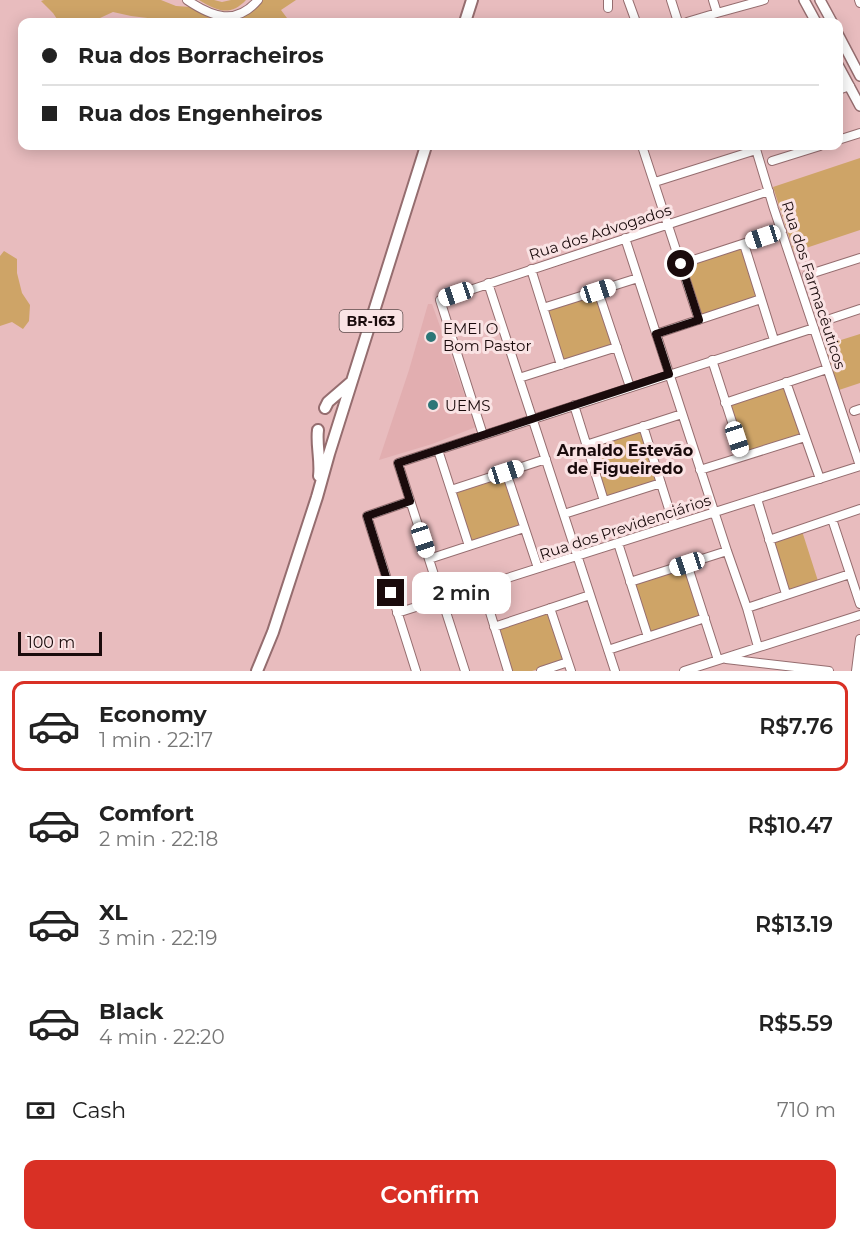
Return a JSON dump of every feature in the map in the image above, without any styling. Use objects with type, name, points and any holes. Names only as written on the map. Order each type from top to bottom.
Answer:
[{"type":"highway","points":[[466,18],[472,0]]},
{"type":"highway","name":"BR-163","points":[[257,671],[273,632],[317,497],[351,381],[425,150]]},
{"type":"highway","points":[[325,408],[328,402],[351,381]]},
{"type":"highway","points":[[317,497],[320,469],[318,430]]},
{"type":"main road","points":[[820,0],[830,18]]},
{"type":"main road","points":[[808,1],[814,18]]},
{"type":"main road","points":[[843,45],[860,76]]},
{"type":"main road","points":[[843,74],[860,106]]},
{"type":"street","points":[[187,0],[210,13],[236,16],[248,10],[258,0]]},
{"type":"street","points":[[628,0],[635,18]]},
{"type":"street","points":[[671,0],[677,18]]},
{"type":"street","points":[[713,0],[717,12]]},
{"type":"street","points":[[699,18],[764,0]]},
{"type":"street","points":[[843,89],[850,87]]},
{"type":"street","points":[[843,138],[860,132]]},
{"type":"street","points":[[643,150],[699,320]]},
{"type":"street","points":[[655,182],[750,150]]},
{"type":"street","name":"Rua dos Farmacêuticos","points":[[757,150],[860,466]]},
{"type":"street","points":[[772,161],[807,150]]},
{"type":"street","name":"Rua dos Advogados","points":[[483,435],[440,300],[769,191]]},
{"type":"street","points":[[681,264],[782,231]]},
{"type":"street","points":[[625,238],[758,647]]},
{"type":"street","points":[[744,244],[774,340]]},
{"type":"street","points":[[807,275],[860,258]]},
{"type":"street","points":[[531,269],[561,364]]},
{"type":"street","points":[[543,308],[638,278]]},
{"type":"street","points":[[488,283],[615,671]]},
{"type":"street","points":[[598,291],[630,387]]},
{"type":"street","points":[[656,334],[762,299]]},
{"type":"street","points":[[824,321],[860,309]]},
{"type":"street","points":[[465,671],[398,463],[814,327]]},
{"type":"street","points":[[519,378],[617,347]]},
{"type":"street","points":[[712,360],[743,456]]},
{"type":"street","points":[[725,403],[828,369]]},
{"type":"street","points":[[786,382],[820,479]]},
{"type":"street","points":[[574,405],[604,501]]},
{"type":"street","points":[[586,444],[682,414]]},
{"type":"street","points":[[643,426],[674,525]]},
{"type":"street","points":[[700,470],[805,437]]},
{"type":"street","points":[[438,450],[469,546]]},
{"type":"street","points":[[451,490],[546,459]]},
{"type":"street","name":"Rua dos Previdenciários","points":[[397,613],[860,466]]},
{"type":"street","points":[[506,472],[538,568]]},
{"type":"street","points":[[564,514],[661,483]]},
{"type":"street","points":[[757,499],[786,594]]},
{"type":"street","points":[[410,501],[367,516],[416,671]]},
{"type":"street","points":[[770,540],[860,509]]},
{"type":"street","points":[[832,519],[860,604]]},
{"type":"street","points":[[429,559],[524,528]]},
{"type":"street","points":[[618,543],[648,637]]},
{"type":"street","points":[[630,582],[727,551]]},
{"type":"street","points":[[687,564],[721,659]]},
{"type":"street","points":[[747,608],[850,574]]},
{"type":"street","points":[[482,586],[508,671]]},
{"type":"street","points":[[494,627],[590,595]]},
{"type":"street","points":[[541,671],[569,667],[550,608]]},
{"type":"street","points":[[689,670],[860,615]]},
{"type":"street","points":[[608,650],[705,618]]},
{"type":"street","points":[[856,671],[860,639]]},
{"type":"street","points":[[721,659],[829,671]]},
{"type":"shaded area","points":[[161,0],[176,6],[191,7],[221,18],[148,18],[113,12],[100,18],[56,18],[41,1]]},
{"type":"shaded area","points":[[199,0],[222,2],[246,0],[234,9],[223,10]]},
{"type":"shaded area","points":[[261,0],[296,0],[281,10],[287,18],[226,18]]},
{"type":"shaded area","points":[[860,158],[860,230],[794,252],[773,187]]},
{"type":"shaded area","points":[[742,247],[757,298],[701,316],[685,266]]},
{"type":"shaded area","points":[[4,251],[17,259],[17,273],[22,293],[30,305],[29,321],[23,329],[12,322],[0,326],[0,256]]},
{"type":"shaded area","points":[[596,294],[613,345],[563,361],[547,310]]},
{"type":"shaded area","name":"UEMS","points":[[428,304],[432,304],[476,427],[432,444],[379,460],[409,370]]},
{"type":"shaded area","points":[[860,334],[860,383],[839,390],[825,345]]},
{"type":"shaded area","points":[[785,386],[801,434],[745,452],[729,404]]},
{"type":"shaded area","points":[[641,429],[657,481],[606,498],[589,446]]},
{"type":"shaded area","points":[[503,478],[519,525],[471,541],[456,493]]},
{"type":"shaded area","points":[[802,531],[818,581],[789,590],[774,541]]},
{"type":"shaded area","points":[[685,568],[700,616],[650,632],[635,584]]},
{"type":"shaded area","points":[[548,612],[564,661],[532,671],[512,671],[498,629]]},
{"type":"place","name":"EMEI O Bom Pastor","points":[[431,337]]},
{"type":"place","name":"UEMS","points":[[433,405]]},
{"type":"district","name":"Arnaldo Estevão de Figueiredo","points":[[625,459]]},
{"type":"route","points":[[391,593],[367,516],[410,501],[398,463],[669,374],[656,334],[699,320],[681,264]]}]
